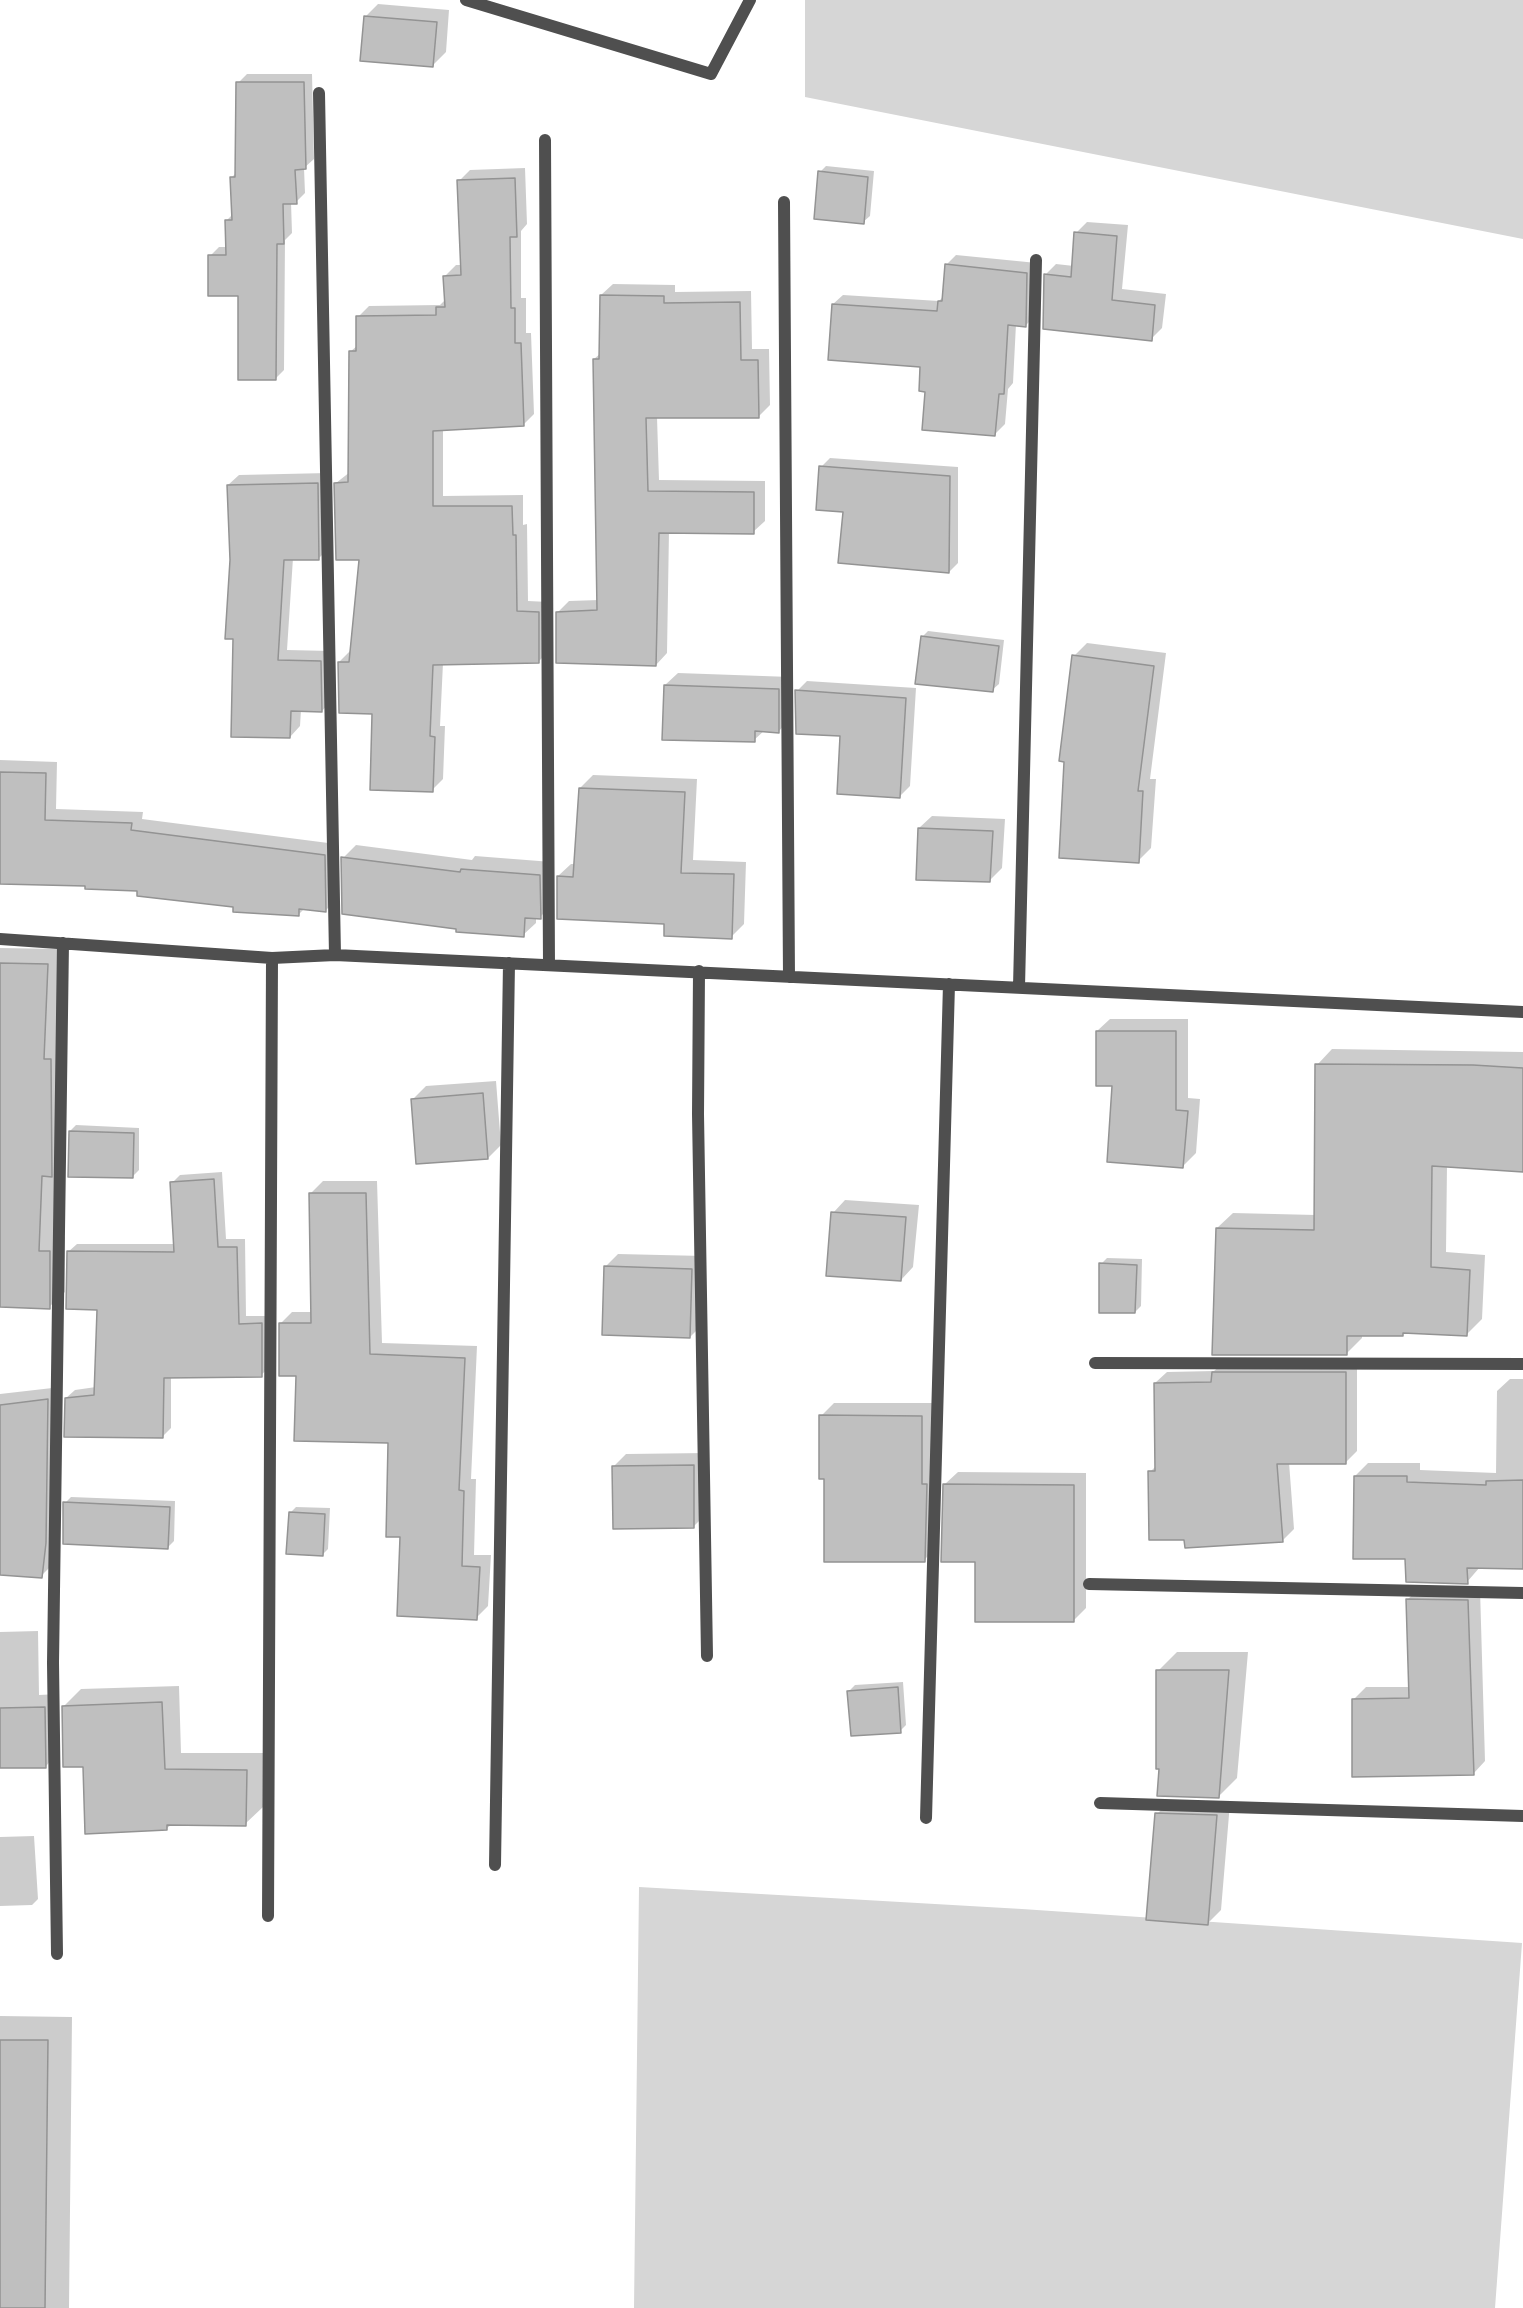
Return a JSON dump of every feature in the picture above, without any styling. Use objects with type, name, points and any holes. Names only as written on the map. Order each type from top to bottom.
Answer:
[{"type":"street","points":[[466,0],[711,74],[750,0]]},
{"type":"street","points":[[319,93],[335,955]]},
{"type":"street","points":[[545,140],[549,965]]},
{"type":"street","points":[[784,202],[789,977]]},
{"type":"street","points":[[1019,987],[1036,260]]},
{"type":"street","points":[[0,939],[272,958],[335,955],[1523,1012]]},
{"type":"street","points":[[57,1954],[53,1663],[63,943]]},
{"type":"street","points":[[268,1916],[272,958]]},
{"type":"street","points":[[495,1864],[509,963]]},
{"type":"street","points":[[699,971],[698,1114],[707,1656]]},
{"type":"street","points":[[926,1818],[949,984]]},
{"type":"street","points":[[1095,1363],[1523,1365]]},
{"type":"street","points":[[1089,1584],[1523,1593]]},
{"type":"street","points":[[1100,1803],[1523,1816]]},
{"type":"shaded area","points":[[805,0],[1523,0],[1523,239],[805,97]]},
{"type":"shaded area","points":[[639,1887],[1022,1909],[1522,1943],[1495,2308],[634,2308]]},
{"type":"building","points":[[364,16],[437,22],[433,67],[360,61]]},
{"type":"building","points":[[236,82],[304,82],[306,169],[295,170],[297,204],[283,204],[284,244],[277,244],[276,380],[238,380],[238,296],[208,296],[208,255],[226,255],[225,220],[232,220],[230,177],[235,177]]},
{"type":"building","points":[[818,171],[868,177],[864,224],[814,219]]},
{"type":"building","points":[[515,178],[517,237],[510,237],[511,308],[515,308],[515,343],[521,343],[524,426],[433,431],[433,506],[512,506],[513,535],[516,535],[517,611],[539,612],[539,663],[433,665],[430,736],[435,737],[433,792],[370,790],[372,714],[339,713],[338,662],[349,662],[359,560],[336,560],[334,483],[348,482],[349,351],[356,351],[356,316],[436,315],[436,307],[445,307],[443,276],[461,275],[457,180]]},
{"type":"building","points":[[1074,232],[1117,236],[1112,300],[1155,305],[1152,341],[1043,329],[1044,274],[1071,277]]},
{"type":"building","points":[[945,264],[1027,273],[1026,327],[1008,325],[1004,394],[999,394],[995,436],[922,430],[925,392],[919,391],[920,367],[828,360],[832,304],[937,311],[938,301],[942,301]]},
{"type":"building","points":[[600,295],[664,296],[664,303],[740,302],[741,360],[758,360],[759,418],[646,418],[648,491],[754,492],[754,534],[659,533],[656,666],[556,663],[556,612],[597,610],[593,359],[599,359]]},
{"type":"building","points":[[819,466],[950,476],[949,573],[838,563],[843,512],[816,510]]},
{"type":"building","points":[[318,483],[319,560],[284,560],[278,660],[321,661],[322,712],[291,711],[290,738],[231,737],[233,639],[225,639],[230,560],[227,485]]},
{"type":"building","points":[[921,636],[999,646],[993,692],[915,684]]},
{"type":"building","points":[[1072,655],[1154,666],[1138,791],[1143,791],[1139,863],[1059,858],[1064,762],[1059,761]]},
{"type":"building","points":[[664,685],[779,689],[779,733],[755,731],[755,742],[662,740]]},
{"type":"building","points":[[795,690],[906,698],[900,798],[837,794],[840,736],[796,734]]},
{"type":"building","points":[[0,772],[46,773],[45,820],[132,823],[131,830],[325,855],[326,912],[299,909],[299,916],[233,912],[233,907],[137,896],[137,891],[85,889],[85,886],[0,884]]},
{"type":"building","points":[[579,788],[685,792],[681,873],[734,874],[732,939],[664,936],[664,924],[557,919],[557,876],[573,877]]},
{"type":"building","points":[[918,828],[993,831],[990,882],[916,880]]},
{"type":"building","points":[[341,857],[460,872],[461,869],[540,875],[541,919],[525,918],[524,937],[456,932],[456,929],[342,914]]},
{"type":"building","points":[[0,963],[48,964],[44,1059],[51,1059],[52,1177],[42,1176],[39,1251],[50,1251],[50,1309],[0,1307]]},
{"type":"building","points":[[1096,1031],[1176,1031],[1176,1110],[1188,1111],[1183,1168],[1107,1162],[1112,1086],[1096,1086]]},
{"type":"building","points":[[1315,1064],[1473,1065],[1523,1068],[1523,1172],[1432,1166],[1431,1267],[1470,1270],[1467,1336],[1403,1333],[1403,1336],[1347,1336],[1347,1355],[1212,1355],[1216,1228],[1314,1230]]},
{"type":"building","points":[[483,1093],[488,1159],[416,1164],[411,1099]]},
{"type":"building","points":[[69,1131],[134,1133],[133,1178],[68,1177]]},
{"type":"building","points":[[214,1179],[218,1247],[237,1247],[239,1324],[262,1323],[262,1377],[164,1378],[163,1438],[64,1437],[65,1398],[94,1395],[97,1310],[66,1309],[67,1251],[174,1252],[170,1182]]},
{"type":"building","points":[[309,1193],[366,1193],[370,1354],[465,1358],[459,1490],[464,1491],[462,1566],[480,1567],[477,1620],[397,1616],[400,1537],[386,1537],[388,1443],[294,1441],[296,1376],[279,1376],[279,1323],[311,1323]]},
{"type":"building","points":[[831,1212],[906,1217],[901,1281],[826,1276]]},
{"type":"building","points":[[1099,1263],[1137,1265],[1135,1313],[1099,1313]]},
{"type":"building","points":[[604,1266],[692,1269],[690,1338],[602,1335]]},
{"type":"building","points":[[1212,1372],[1346,1372],[1346,1464],[1277,1464],[1283,1542],[1185,1548],[1184,1540],[1149,1540],[1148,1471],[1155,1471],[1154,1383],[1211,1382]]},
{"type":"building","points":[[48,1399],[46,1543],[42,1578],[0,1575],[0,1405]]},
{"type":"building","points":[[819,1415],[922,1416],[922,1484],[927,1484],[925,1562],[824,1562],[824,1479],[819,1479]]},
{"type":"building","points":[[694,1465],[694,1528],[613,1529],[612,1466]]},
{"type":"building","points":[[1354,1476],[1407,1476],[1407,1482],[1486,1485],[1486,1481],[1523,1480],[1523,1569],[1467,1568],[1468,1584],[1406,1582],[1405,1559],[1353,1559]]},
{"type":"building","points":[[943,1484],[1074,1485],[1074,1622],[975,1622],[975,1562],[941,1562]]},
{"type":"building","points":[[63,1502],[170,1507],[168,1549],[63,1544]]},
{"type":"building","points":[[289,1512],[325,1514],[323,1556],[286,1554]]},
{"type":"building","points":[[1406,1599],[1468,1600],[1474,1775],[1352,1777],[1352,1699],[1409,1698]]},
{"type":"building","points":[[1156,1670],[1229,1670],[1219,1798],[1157,1796],[1159,1769],[1156,1769]]},
{"type":"building","points":[[898,1687],[901,1733],[851,1736],[847,1691]]},
{"type":"building","points":[[162,1702],[165,1769],[247,1770],[246,1826],[167,1825],[167,1830],[85,1834],[83,1767],[63,1767],[62,1706]]},
{"type":"building","points":[[45,1707],[46,1768],[0,1768],[0,1708]]},
{"type":"building","points":[[1155,1813],[1217,1815],[1208,1925],[1146,1920]]},
{"type":"building","points":[[0,2040],[48,2040],[45,2308],[0,2308]]}]
